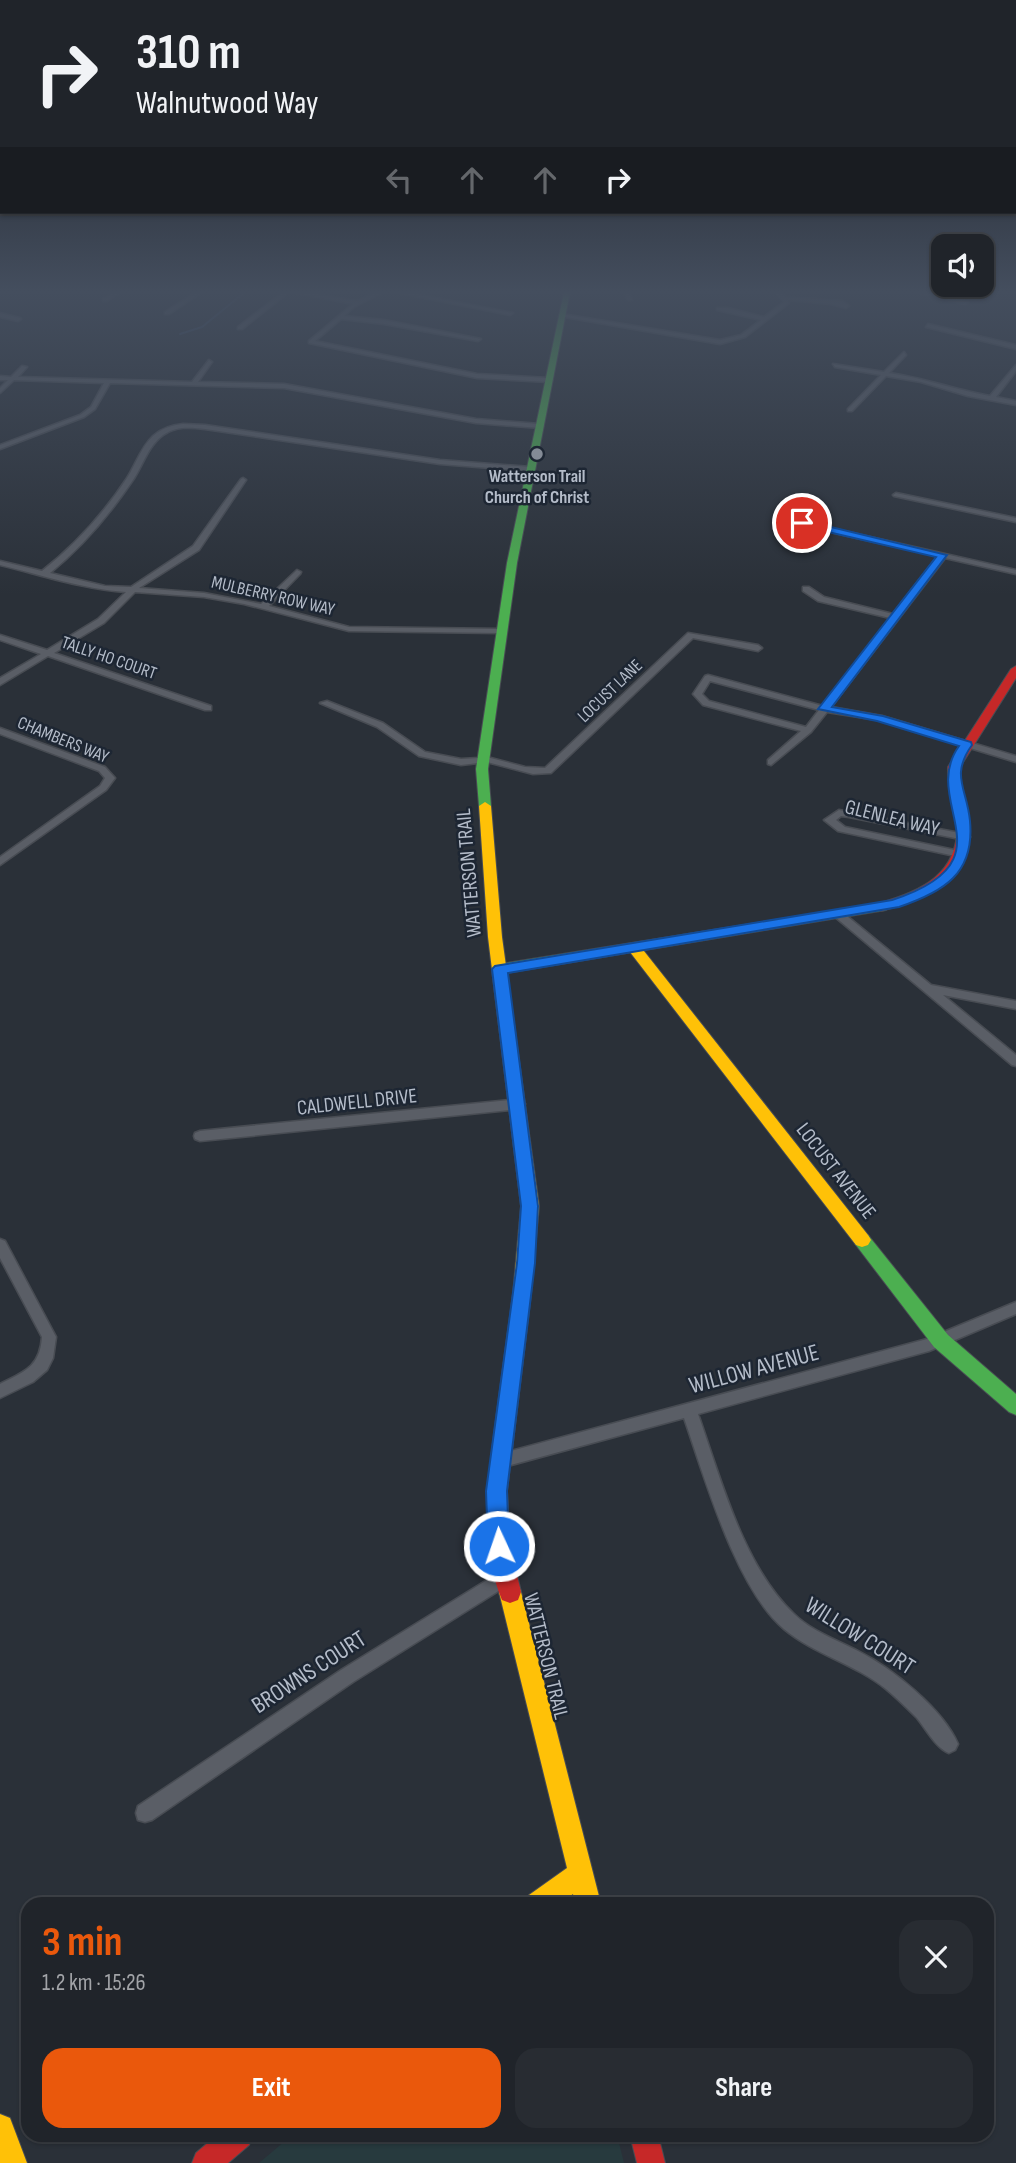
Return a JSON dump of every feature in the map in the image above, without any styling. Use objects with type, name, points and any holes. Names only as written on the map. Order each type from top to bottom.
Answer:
[{"type":"main road","name":"WATTERSON TRAIL","points":[[546,393],[500,631],[483,760],[485,829],[528,1181],[529,1230],[500,1461],[496,1522],[505,1577],[586,1897]]},
{"type":"main road","points":[[500,969],[838,914],[894,904],[926,893],[945,881],[960,854],[965,837],[953,775],[958,756],[1016,669]]},
{"type":"main road","name":"LOCUST AVENUE","points":[[635,948],[941,1341],[1016,1406]]},
{"type":"main road","points":[[548,1897],[580,1874]]},
{"type":"main road","points":[[0,2128],[13,2163]]},
{"type":"main road","points":[[206,2163],[231,2142]]},
{"type":"main road","points":[[647,2142],[652,2163]]},
{"type":"street","points":[[0,447],[82,416],[93,408],[101,393]]},
{"type":"street","points":[[330,393],[476,421],[540,426]]},
{"type":"street","points":[[850,410],[866,393]]},
{"type":"street","points":[[970,393],[1016,402]]},
{"type":"street","points":[[992,398],[996,393]]},
{"type":"street","points":[[43,574],[75,547],[132,476],[140,455],[152,439],[174,428],[205,427],[440,462],[531,469]]},
{"type":"street","points":[[0,682],[101,621],[130,592],[196,548],[243,480]]},
{"type":"street","points":[[896,495],[1016,520]]},
{"type":"street","points":[[802,523],[1016,572]]},
{"type":"street","points":[[771,762],[808,730],[943,555]]},
{"type":"street","name":"MULBERRY ROW WAY","points":[[0,563],[130,592],[204,595],[264,606],[359,631],[500,631]]},
{"type":"street","points":[[264,606],[297,572]]},
{"type":"street","points":[[806,589],[821,599],[894,617]]},
{"type":"street","name":"LOCUST LANE","points":[[483,760],[539,772],[548,771],[691,635],[758,648]]},
{"type":"street","name":"TALLY HO COURT","points":[[0,637],[208,708]]},
{"type":"street","points":[[808,730],[706,702],[698,694],[708,678],[824,709],[879,718],[1016,759]]},
{"type":"street","points":[[324,703],[380,725],[422,754],[461,762],[483,760]]},
{"type":"street","name":"CHAMBERS WAY","points":[[0,731],[103,769],[109,774],[109,780],[0,862]]},
{"type":"street","points":[[0,743],[12,736]]},
{"type":"street","name":"GLENLEA WAY","points":[[960,854],[842,829],[830,820],[839,813],[849,814],[965,837]]},
{"type":"street","points":[[838,914],[1016,1062]]},
{"type":"street","points":[[929,989],[1016,1005]]},
{"type":"street","name":"CALDWELL DRIVE","points":[[200,1136],[519,1104]]},
{"type":"street","points":[[0,1245],[49,1337],[50,1352],[43,1367],[0,1391]]},
{"type":"street","name":"WILLOW AVENUE","points":[[500,1461],[941,1341],[1016,1308]]},
{"type":"street","name":"WILLOW COURT","points":[[689,1410],[747,1561],[771,1604],[790,1623],[873,1669],[908,1696],[949,1744]]},
{"type":"street","name":"BROWNS COURT","points":[[145,1813],[347,1676],[505,1577]]},
{"type":"green space","points":[[284,2142],[619,2142],[624,2163],[259,2163]]},
{"type":"traffic: fast","points":[[485,806],[482,769],[512,563],[547,393]]},
{"type":"traffic: fast","points":[[500,969],[881,907]]},
{"type":"traffic: fast","points":[[862,1240],[941,1341],[1016,1406]]},
{"type":"traffic: slow","points":[[485,806],[495,937],[530,1206],[522,1294]]},
{"type":"traffic: slow","points":[[635,949],[862,1240]]},
{"type":"traffic: slow","points":[[510,1592],[586,1897]]},
{"type":"traffic: slow","points":[[548,1897],[580,1874]]},
{"type":"traffic: slow","points":[[0,2128],[13,2163]]},
{"type":"traffic: jam","points":[[881,907],[929,889],[952,869],[963,839],[963,821],[954,781],[954,767],[1016,669]]},
{"type":"traffic: jam","points":[[510,1592],[499,1546],[497,1491],[522,1294]]},
{"type":"traffic: jam","points":[[206,2163],[231,2142]]},
{"type":"traffic: jam","points":[[646,2142],[651,2163]]},
{"type":"place","name":"Watterson Trail Church of Christ","points":[[537,454]]},
{"type":"route","points":[[499,1546],[496,1522],[497,1491],[526,1263],[530,1206],[500,969],[521,968],[894,904],[926,893],[945,881],[956,866],[963,847],[964,820],[955,793],[953,775],[958,756],[966,745],[879,718],[824,709],[943,555],[802,523]]}]
